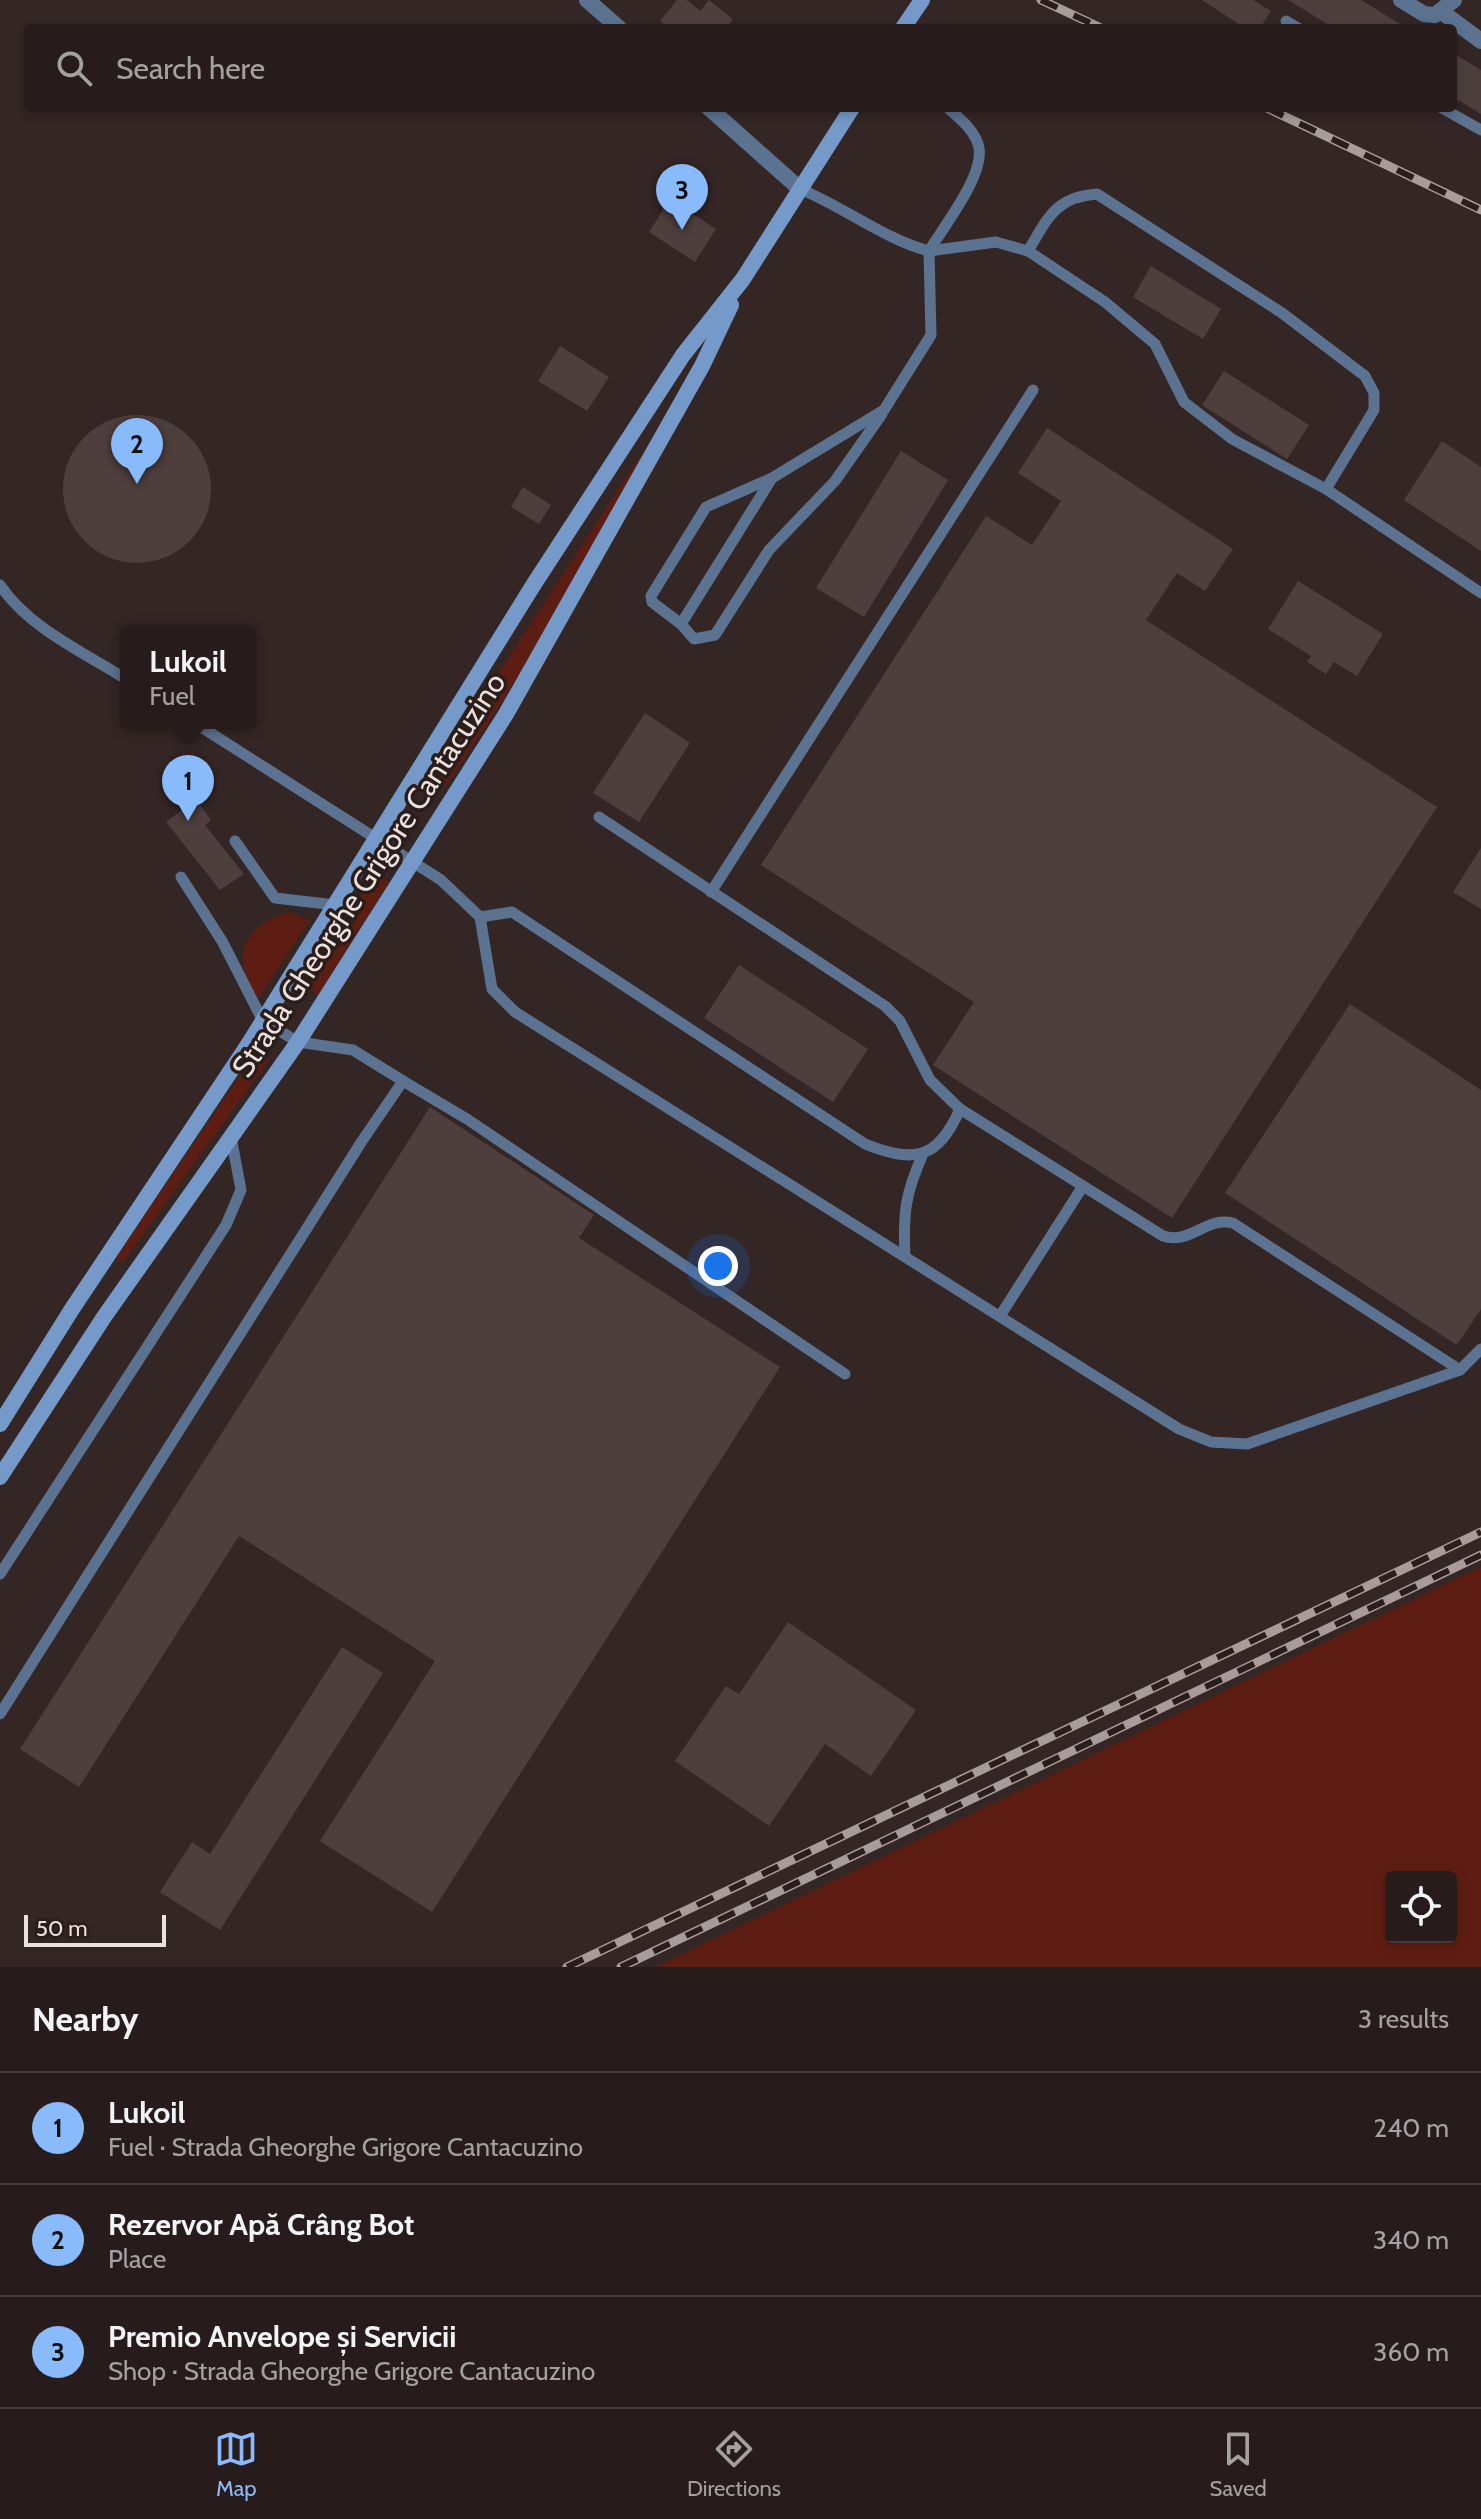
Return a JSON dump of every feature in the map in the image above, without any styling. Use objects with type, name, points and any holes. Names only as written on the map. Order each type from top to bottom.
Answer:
[{"type":"main road","points":[[906,24],[922,0]]},
{"type":"main road","name":"Strada Gheorghe Grigore Cantacuzino","points":[[0,1424],[72,1309],[263,1021],[534,584],[683,355],[743,279],[849,112]]},
{"type":"main road","name":"Strada Gheorghe Grigore Cantacuzino","points":[[0,1477],[104,1317],[298,1042],[537,664],[702,366],[743,279]]},
{"type":"street","points":[[587,0],[614,24]]},
{"type":"street","points":[[1401,0],[1424,14],[1448,6],[1481,41]]},
{"type":"street","points":[[713,112],[800,189]]},
{"type":"lane","points":[[1286,21],[1291,24]]},
{"type":"lane","points":[[884,410],[772,478],[706,507],[668,565],[651,599],[694,639],[715,635],[769,550],[835,481],[884,410],[931,335],[929,251],[978,167],[979,150],[975,138],[952,112]]},
{"type":"lane","points":[[1449,112],[1481,130]]},
{"type":"lane","points":[[800,189],[835,204],[906,244],[929,251],[996,242],[1028,251],[1105,302],[1155,344],[1184,402],[1232,439],[1326,489],[1481,593]]},
{"type":"lane","points":[[1028,251],[1054,209],[1074,196],[1097,194],[1282,313],[1365,376],[1374,393],[1374,410],[1326,489]]},
{"type":"lane","points":[[711,892],[1033,390]]},
{"type":"lane","points":[[681,624],[772,478]]},
{"type":"lane","points":[[0,585],[20,610],[40,626],[120,675]]},
{"type":"lane","points":[[204,729],[441,880],[480,917],[492,989],[515,1012],[595,1066],[1179,1429],[1211,1442],[1247,1444],[1460,1370],[1481,1349]]},
{"type":"lane","points":[[599,817],[885,1006],[900,1021],[930,1080],[960,1109],[1172,1238],[1186,1238],[1211,1223],[1233,1223],[1460,1370]]},
{"type":"lane","points":[[235,841],[275,898],[335,905]]},
{"type":"lane","points":[[181,877],[222,941],[263,1021],[298,1042],[353,1050],[467,1119],[845,1374]]},
{"type":"lane","points":[[480,917],[512,912],[865,1144],[897,1157],[923,1154],[938,1146],[960,1109]]},
{"type":"lane","points":[[0,1714],[403,1081]]},
{"type":"lane","points":[[0,1574],[226,1225],[241,1190],[231,1137]]},
{"type":"lane","points":[[905,1257],[903,1216],[906,1193],[923,1154]]},
{"type":"lane","points":[[1000,1316],[1083,1186]]},
{"type":"shaded area","points":[[653,444],[514,684],[446,786],[438,778],[500,671],[638,459]]},
{"type":"shaded area","points":[[375,873],[389,882],[318,995],[304,986]]},
{"type":"shaded area","points":[[290,912],[310,920],[259,998],[244,970],[246,945],[261,925]]},
{"type":"shaded area","points":[[259,1048],[269,1060],[123,1262],[117,1262],[119,1254]]},
{"type":"shaded area","points":[[1481,1567],[1481,1967],[656,1967]]},
{"type":"building","points":[[677,0],[687,0],[700,11],[709,0],[733,19],[729,24],[664,24],[660,21]]},
{"type":"building","points":[[1202,0],[1253,0],[1271,11],[1263,24],[1239,24]]},
{"type":"building","points":[[1288,0],[1361,0],[1400,24],[1327,24]]},
{"type":"building","points":[[1457,55],[1481,70],[1481,114],[1457,99]]},
{"type":"building","points":[[670,199],[716,229],[695,262],[649,232]]},
{"type":"building","points":[[1151,266],[1221,309],[1203,339],[1133,297]]},
{"type":"building","points":[[560,346],[609,377],[587,411],[538,381]]},
{"type":"building","points":[[1224,371],[1309,425],[1287,459],[1202,405]]},
{"type":"building","points":[[137,415],[165,420],[190,436],[206,461],[211,489],[206,517],[190,542],[165,558],[137,563],[109,558],[84,542],[68,517],[63,489],[68,461],[84,436],[109,420]]},
{"type":"building","points":[[1047,428],[1233,549],[1205,591],[1177,573],[1146,620],[1437,807],[1172,1218],[933,1065],[974,1002],[761,865],[986,516],[1032,545],[1061,501],[1018,473]]},
{"type":"building","points":[[1442,441],[1481,467],[1481,551],[1404,500]]},
{"type":"building","points":[[901,451],[948,480],[864,617],[816,588]]},
{"type":"building","points":[[523,487],[551,505],[539,524],[511,507]]},
{"type":"building","points":[[1298,581],[1383,634],[1357,676],[1334,662],[1326,674],[1307,662],[1311,656],[1268,629]]},
{"type":"building","points":[[645,713],[690,743],[639,822],[593,793]]},
{"type":"building","points":[[196,799],[211,820],[205,825],[244,874],[220,890],[166,822]]},
{"type":"building","points":[[1481,848],[1481,909],[1453,892]]},
{"type":"building","points":[[739,965],[868,1049],[833,1102],[704,1018]]},
{"type":"building","points":[[1350,1004],[1481,1090],[1481,1309],[1457,1345],[1225,1193]]},
{"type":"building","points":[[430,1107],[594,1215],[579,1238],[780,1367],[432,1912],[320,1841],[435,1661],[239,1536],[79,1787],[20,1749]]},
{"type":"building","points":[[788,1622],[916,1710],[871,1776],[825,1744],[769,1826],[675,1761],[726,1686],[739,1694]]},
{"type":"building","points":[[342,1647],[383,1673],[220,1930],[160,1892],[192,1842],[210,1854]]},
{"type":"railway","points":[[1041,0],[1092,24]]},
{"type":"railway","points":[[1275,112],[1481,210]]},
{"type":"railway","points":[[567,1967],[1481,1532]]},
{"type":"railway","points":[[621,1967],[1481,1555]]},
{"type":"place","name":"Premio Anvelope și Servicii","points":[[682,230]]},
{"type":"place","name":"Rezervor Apă Crâng Bot","points":[[137,484]]},
{"type":"place","name":"Lukoil","points":[[188,821]]}]
